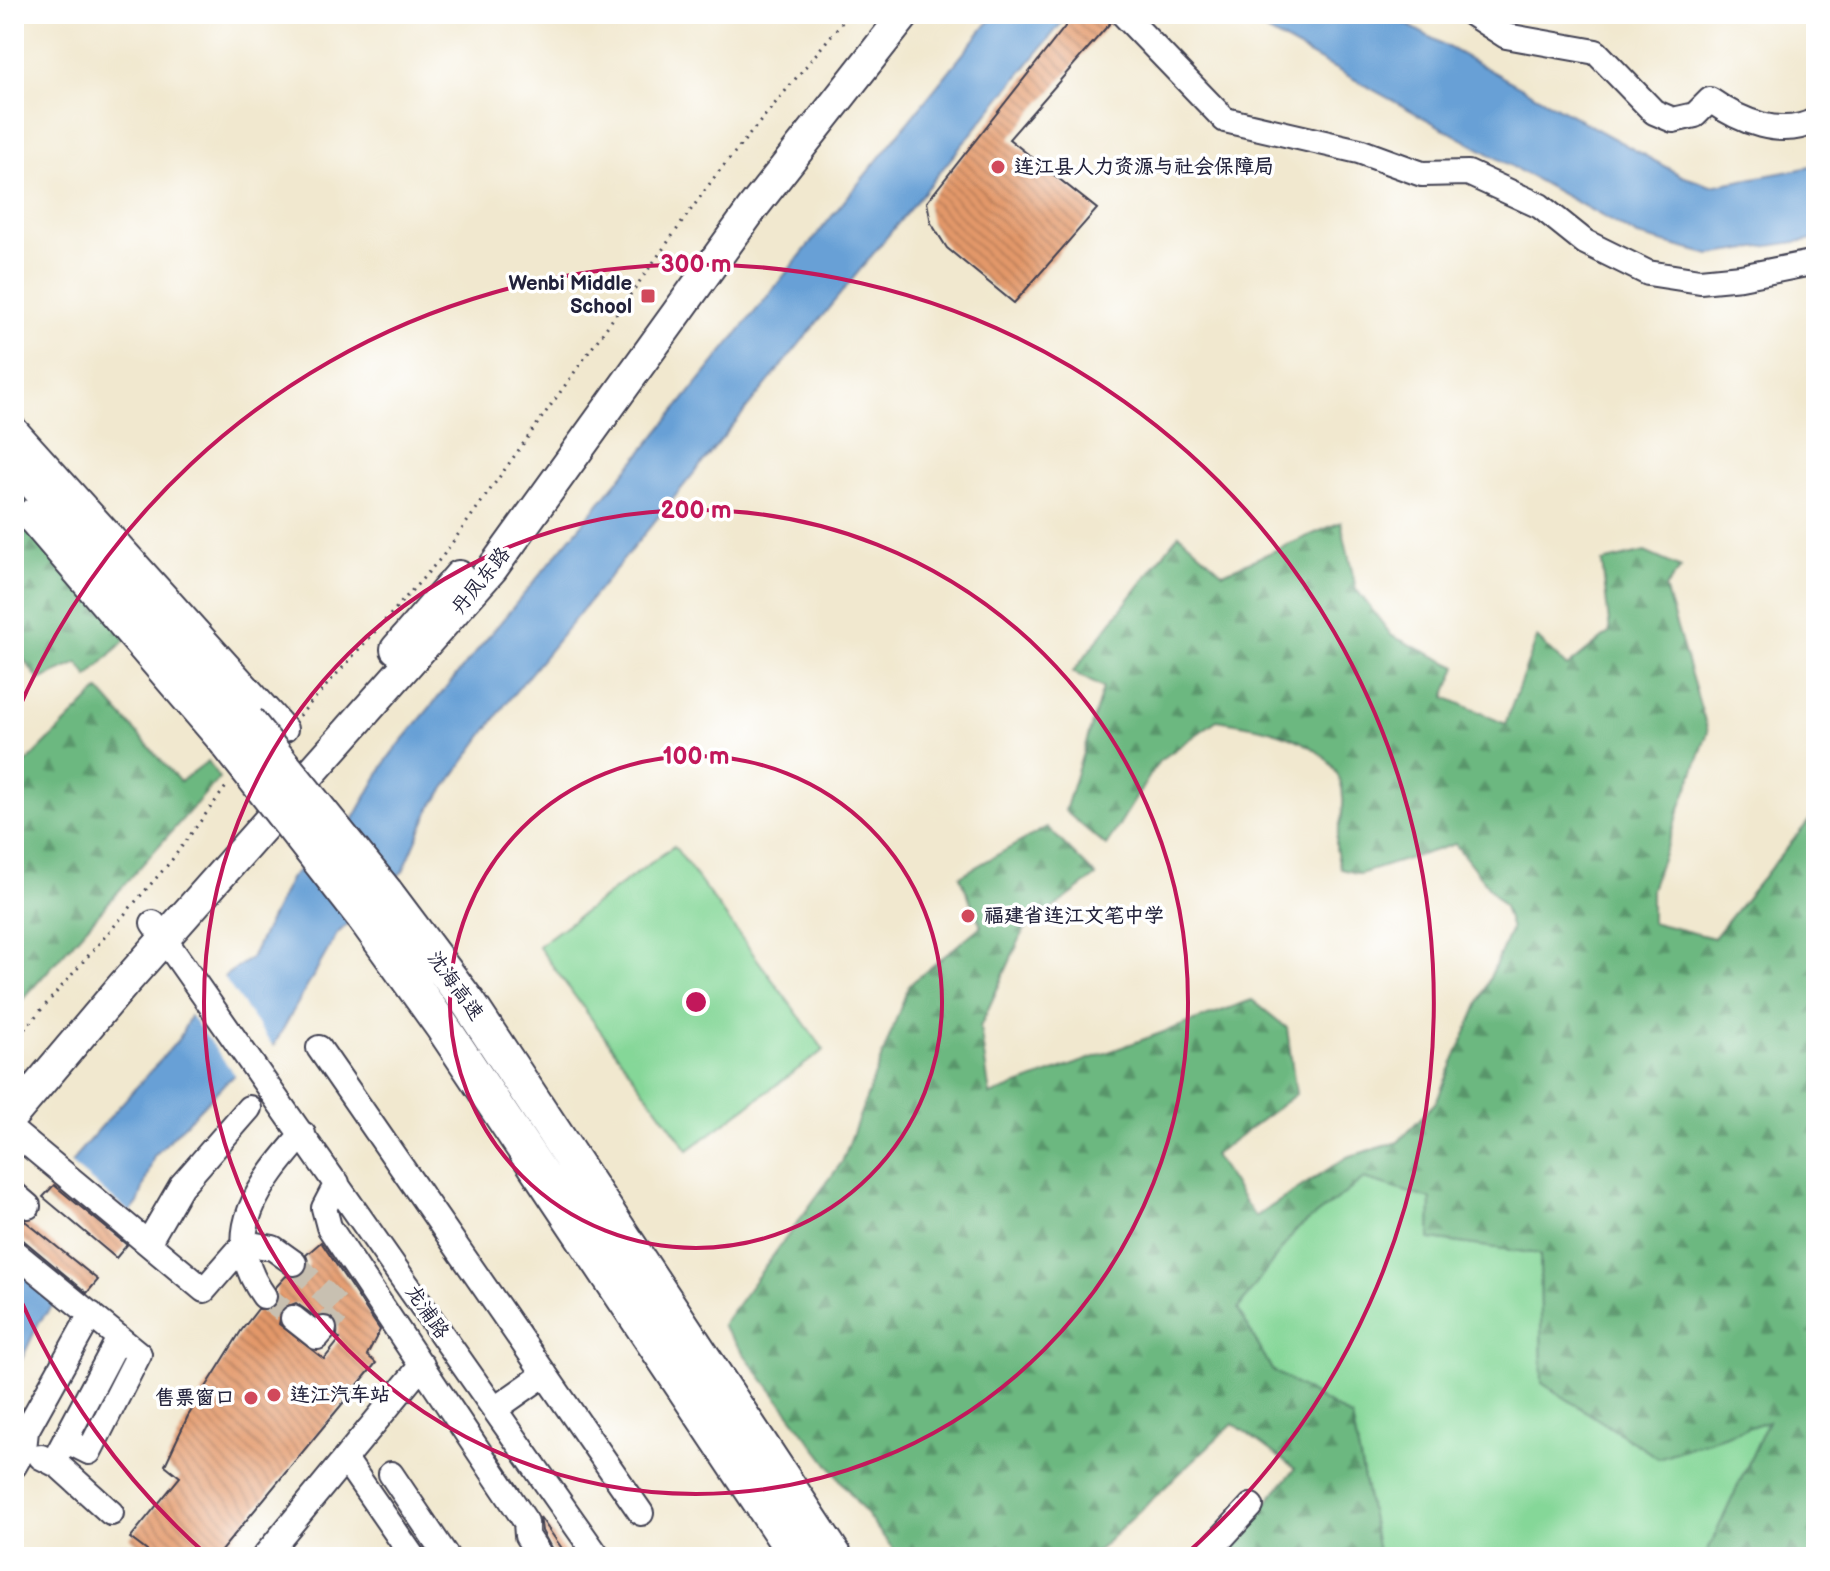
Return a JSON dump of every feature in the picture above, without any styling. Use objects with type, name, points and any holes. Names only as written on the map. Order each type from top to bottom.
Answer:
[{"type":"highway","name":"沈海高速","points":[[14,460],[247,721],[375,904],[442,1026],[797,1557]]},
{"type":"highway","name":"沈海高速","points":[[14,494],[225,740],[470,1005],[835,1557]]},
{"type":"main road","name":"丹凤东路","points":[[14,1114],[158,931],[478,554],[756,175],[879,14]]},
{"type":"main road","name":"丹凤东路","points":[[14,1083],[492,569],[752,209],[905,14]]},
{"type":"street","points":[[1123,14],[1225,120],[1359,151],[1422,174],[1468,173],[1540,206],[1585,242],[1648,273],[1700,281],[1741,277],[1816,262]]},
{"type":"street","points":[[1472,14],[1506,36],[1596,52],[1654,112],[1673,120],[1695,115],[1710,100],[1732,115],[1768,127],[1801,128],[1816,120]]},
{"type":"street","points":[[14,428],[285,729]]},
{"type":"street","name":"龙浦路","points":[[158,931],[598,1557]]},
{"type":"street","points":[[319,1048],[641,1513]]},
{"type":"street","points":[[141,1237],[249,1108]]},
{"type":"street","points":[[14,1132],[204,1290],[245,1243]]},
{"type":"street","points":[[264,1296],[248,1273],[246,1220],[255,1195],[303,1134]]},
{"type":"street","points":[[337,1183],[324,1208],[329,1227],[526,1522],[527,1536],[541,1557]]},
{"type":"street","points":[[245,1243],[273,1248],[294,1263]]},
{"type":"street","points":[[14,1252],[139,1354],[89,1452],[65,1440],[53,1463]]},
{"type":"street","points":[[83,1308],[26,1431],[19,1458],[53,1463],[111,1513]]},
{"type":"street","points":[[293,1318],[317,1337],[324,1329]]},
{"type":"street","points":[[264,1557],[422,1365]]},
{"type":"street","points":[[495,1409],[545,1374]]},
{"type":"street","points":[[345,1459],[413,1557]]},
{"type":"street","points":[[391,1474],[447,1557]]},
{"type":"street","points":[[1204,1557],[1251,1506]]},
{"type":"path","points":[[285,729],[319,698],[442,557],[716,175],[849,14]]},
{"type":"path","points":[[14,1041],[171,861],[234,775]]},
{"type":"green space","points":[[14,441],[161,604],[88,677],[78,663],[39,680],[14,646]]},
{"type":"green space","points":[[1341,522],[1356,589],[1392,636],[1457,667],[1445,697],[1505,724],[1537,638],[1567,667],[1610,632],[1602,562],[1645,552],[1681,568],[1665,588],[1708,732],[1651,889],[1651,922],[1714,938],[1816,812],[1816,1557],[1705,1557],[1768,1421],[1658,1458],[1542,1383],[1540,1254],[1430,1239],[1431,1199],[1364,1179],[1295,1231],[1238,1309],[1272,1370],[1352,1418],[1379,1557],[1220,1557],[1295,1469],[1233,1423],[1091,1557],[899,1557],[722,1325],[842,1162],[909,985],[981,926],[960,876],[1047,827],[1096,876],[1024,930],[980,1027],[990,1095],[1252,1000],[1287,1028],[1296,1094],[1214,1155],[1255,1217],[1347,1157],[1398,1142],[1436,1102],[1511,929],[1504,907],[1455,844],[1360,874],[1341,869],[1336,840],[1343,804],[1341,782],[1331,765],[1317,751],[1299,741],[1257,727],[1217,720],[1159,761],[1106,846],[1065,811],[1103,688],[1073,672],[1179,534],[1223,573]]},
{"type":"green space","points":[[99,690],[180,782],[208,761],[219,778],[14,1009],[14,775]]},
{"type":"green space","points":[[674,846],[824,1050],[688,1150],[538,946]]},
{"type":"green space","points":[[1364,1179],[1431,1199],[1430,1239],[1540,1254],[1542,1383],[1658,1458],[1769,1420],[1705,1557],[1379,1557],[1352,1418],[1272,1370],[1238,1309],[1295,1230]]},
{"type":"water","points":[[995,14],[1069,14],[507,702],[430,809],[403,871],[337,934],[275,1043],[225,1083],[154,1156],[138,1203],[39,1322],[14,1376],[14,1250],[78,1153],[179,1039],[191,1014],[226,975],[251,958],[291,877],[352,822],[388,758],[650,442]]},
{"type":"water","points":[[1236,14],[1388,14],[1682,176],[1711,186],[1816,166],[1816,239],[1710,255],[1638,236]]},
{"type":"pier","points":[[221,974],[275,1049],[237,1078],[188,1012]]},
{"type":"pier","points":[[67,1161],[133,1215],[61,1302],[14,1243]]},
{"type":"building","name":"连江县人力资源与社会保障局","points":[[1075,14],[1103,14],[1111,22],[1009,139],[1097,209],[1014,303],[947,248],[931,223],[927,202]]},
{"type":"building","points":[[54,1185],[127,1245],[116,1258],[43,1197]]},
{"type":"building","points":[[25,1221],[98,1280],[87,1293],[23,1240],[14,1237]]},
{"type":"building","name":"连江汽车站","points":[[321,1242],[380,1330],[367,1355],[376,1363],[216,1557],[155,1557],[130,1538],[180,1477],[165,1465],[188,1416],[258,1309],[271,1309],[276,1304],[276,1287],[286,1276],[299,1277],[306,1272],[309,1264],[306,1255]],"holes":[[[296,1303],[316,1317],[328,1315],[338,1323],[337,1336],[340,1339],[324,1359],[279,1324],[282,1308]]]},
{"type":"building","points":[[540,1517],[568,1557],[556,1557],[542,1531]]},
{"type":"tunnel","points":[[294,1263],[341,1309],[324,1329]]},
{"type":"tunnel","points":[[264,1296],[293,1318]]},
{"type":"place","name":"连江县人力资源与社会保障局","points":[[998,167]]},
{"type":"place","name":"Wenbi Middle School","points":[[648,296]]},
{"type":"place","name":"福建省连江文笔中学","points":[[968,916]]},
{"type":"place","name":"连江汽车站","points":[[274,1395]]},
{"type":"place","name":"售票窗口","points":[[251,1398]]}]
